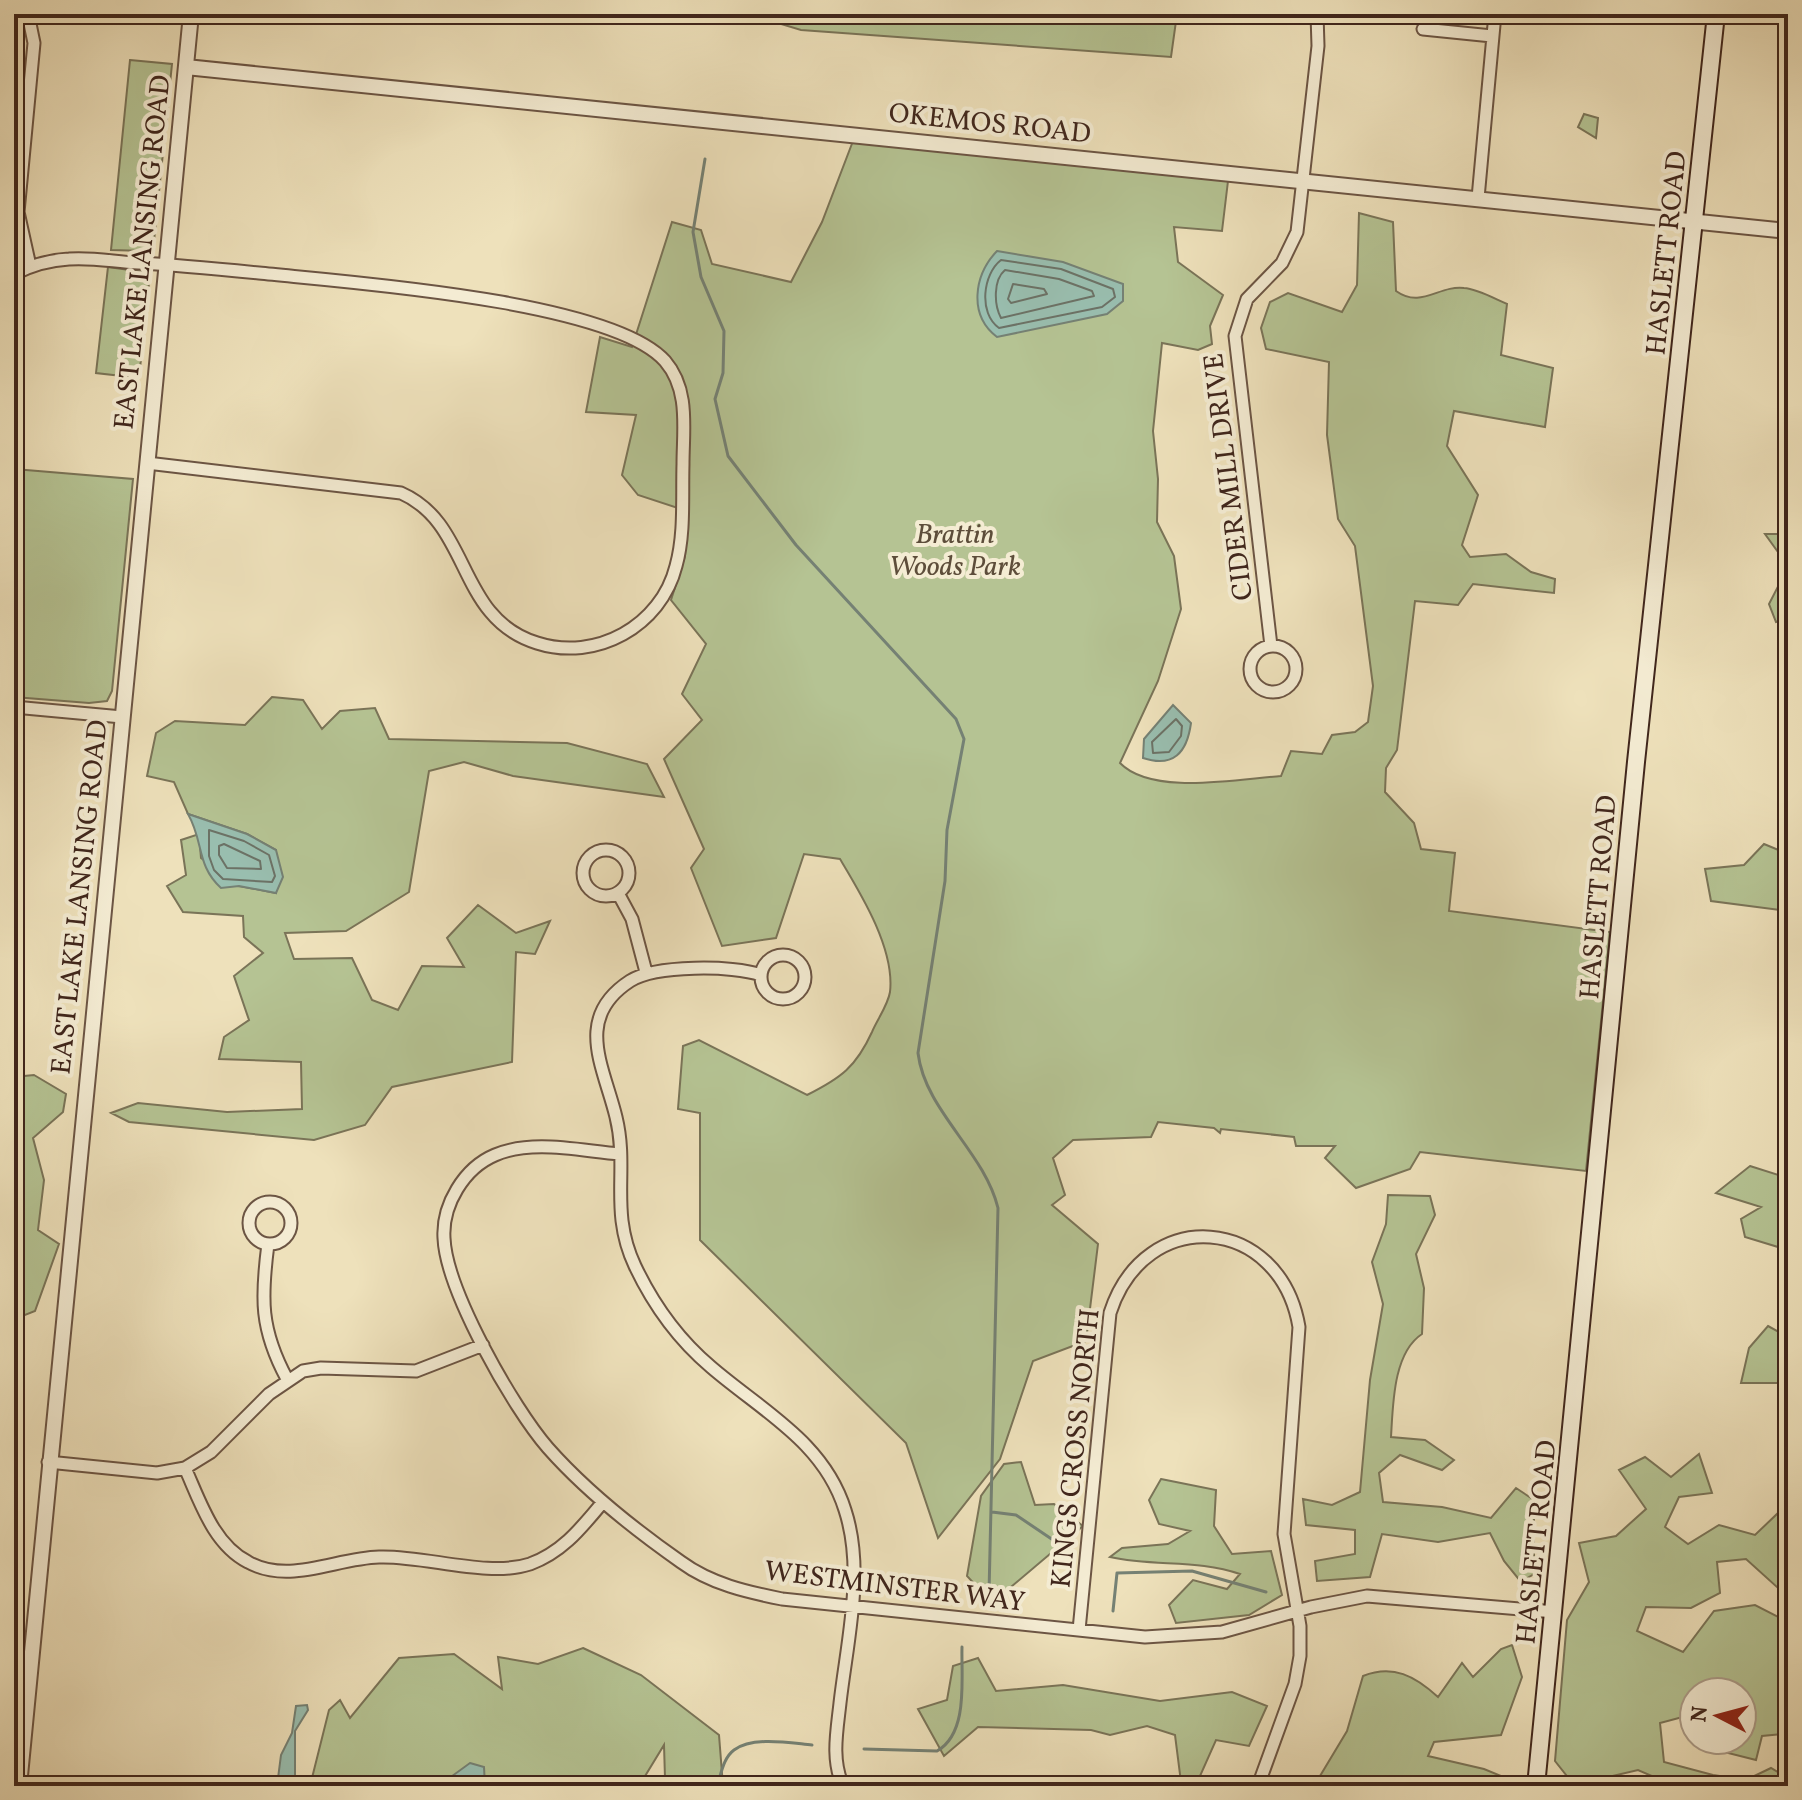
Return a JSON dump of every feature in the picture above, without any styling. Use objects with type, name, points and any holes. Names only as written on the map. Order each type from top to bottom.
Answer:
[{"type":"main road","name":"HASLETT ROAD","points":[[1536,1786],[1636,762],[1716,14]]},
{"type":"street","points":[[28,14],[34,43],[19,138],[18,212],[30,266]]},
{"type":"street","name":"EAST LAKE LANSING ROAD","points":[[19,1786],[48,1462],[191,14]]},
{"type":"street","name":"CIDER MILL DRIVE","points":[[1271,646],[1235,336],[1247,299],[1282,263],[1295,240],[1318,46],[1317,14]]},
{"type":"street","points":[[1478,198],[1495,14]]},
{"type":"street","points":[[1423,29],[1492,36]]},
{"type":"street","name":"OKEMOS ROAD","points":[[186,67],[1788,231]]},
{"type":"street","points":[[14,274],[30,266],[72,258],[165,263],[406,288],[512,305],[606,328],[645,344],[664,359],[679,385],[684,409],[676,566],[666,591],[650,614],[629,631],[591,647],[552,647],[527,640],[505,627],[479,600],[442,525],[420,502],[401,493],[147,463]]},
{"type":"street","points":[[1271,646],[1286,649],[1297,668],[1292,683],[1280,692],[1264,691],[1250,673],[1257,652],[1271,646]]},
{"type":"street","points":[[14,707],[122,717]]},
{"type":"street","points":[[608,850],[626,861],[629,875],[618,893],[603,896],[589,889],[583,874],[594,853],[608,850]]},
{"type":"street","points":[[618,893],[632,919],[646,972]]},
{"type":"street","points":[[761,975],[743,971],[646,972],[614,995],[602,1012],[597,1030],[599,1066],[617,1120],[620,1154],[618,1206],[624,1237],[635,1265],[668,1321],[710,1367],[801,1438],[833,1480],[852,1538],[855,1567],[835,1750],[843,1786]]},
{"type":"street","name":"WESTMINSTER WAY","points":[[620,1154],[536,1147],[492,1155],[473,1169],[456,1189],[446,1214],[444,1239],[449,1263],[483,1345],[527,1422],[603,1502],[682,1563],[718,1582],[782,1599],[1145,1637],[1222,1632],[1367,1596],[1555,1612]]},
{"type":"street","name":"KINGS CROSS NORTH","points":[[1079,1630],[1110,1313],[1116,1294],[1138,1262],[1153,1251],[1180,1239],[1212,1237],[1244,1245],[1258,1253],[1281,1277],[1296,1308],[1299,1347],[1284,1534],[1298,1611]]},
{"type":"street","points":[[268,1244],[263,1317],[270,1344],[287,1379]]},
{"type":"street","points":[[48,1462],[157,1473],[185,1468],[211,1452],[287,1379],[321,1368],[416,1371],[483,1345]]},
{"type":"street","points":[[185,1468],[223,1542],[248,1562],[278,1571],[383,1557],[507,1568],[526,1565],[549,1557],[573,1538],[603,1502]]},
{"type":"street","points":[[1258,1786],[1295,1684],[1300,1656],[1298,1611]]},
{"type":"green space","points":[[748,14],[1177,14],[1171,57],[801,30]]},
{"type":"green space","points":[[130,60],[172,64],[154,241],[146,251],[111,250]]},
{"type":"green space","points":[[1584,114],[1598,118],[1596,138],[1578,127]]},
{"type":"green space","name":"Brattin Woods Park","points":[[853,141],[1228,181],[1222,231],[1174,227],[1178,262],[1223,295],[1210,326],[1212,344],[1198,350],[1162,343],[1153,431],[1158,479],[1157,522],[1174,556],[1181,609],[1158,681],[1120,763],[1134,773],[1153,779],[1196,783],[1281,776],[1291,751],[1322,754],[1332,735],[1355,732],[1368,722],[1373,686],[1355,546],[1338,519],[1327,435],[1329,362],[1266,349],[1261,328],[1270,302],[1288,293],[1342,312],[1357,285],[1359,213],[1393,222],[1396,291],[1414,298],[1464,288],[1507,304],[1501,355],[1553,368],[1545,427],[1454,411],[1447,446],[1478,495],[1462,545],[1470,557],[1506,554],[1531,572],[1555,579],[1554,593],[1473,584],[1458,605],[1415,601],[1397,750],[1386,768],[1385,792],[1414,823],[1421,849],[1455,853],[1449,911],[1610,932],[1586,1171],[1420,1152],[1410,1169],[1356,1188],[1325,1158],[1335,1146],[1296,1146],[1294,1137],[1221,1129],[1220,1133],[1214,1128],[1158,1122],[1151,1137],[1073,1140],[1053,1158],[1065,1195],[1052,1205],[1098,1244],[1086,1341],[1033,1361],[1000,1459],[938,1538],[906,1443],[700,1240],[700,1113],[678,1109],[683,1046],[699,1040],[807,1095],[838,1077],[860,1054],[887,1002],[890,975],[875,922],[840,859],[804,854],[776,938],[722,946],[691,868],[704,849],[664,759],[702,720],[682,694],[706,644],[671,600],[685,556],[687,511],[638,495],[622,475],[636,415],[586,412],[600,337],[632,347],[672,222],[701,230],[712,264],[791,282],[822,222]]},
{"type":"green space","points":[[108,267],[144,272],[149,283],[139,378],[96,373]]},
{"type":"green space","points":[[14,469],[133,479],[112,691],[107,701],[89,703],[14,697]]},
{"type":"green space","points":[[1765,534],[1788,534],[1788,566]]},
{"type":"green space","points":[[1788,567],[1788,619],[1776,622],[1769,604]]},
{"type":"green space","points":[[272,697],[303,700],[322,729],[340,711],[375,708],[389,739],[567,743],[647,764],[664,797],[513,776],[464,762],[429,771],[409,892],[346,931],[285,933],[294,959],[352,958],[372,1000],[398,1010],[422,966],[464,967],[447,938],[478,905],[516,933],[550,921],[535,954],[516,952],[512,1062],[392,1087],[365,1125],[314,1140],[129,1122],[111,1113],[138,1103],[227,1112],[302,1109],[301,1062],[219,1059],[224,1037],[249,1020],[234,976],[263,953],[244,937],[243,916],[183,912],[167,886],[186,875],[181,840],[199,834],[201,858],[239,886],[276,893],[276,850],[247,834],[188,814],[174,782],[147,776],[156,733],[175,721],[245,725]]},
{"type":"green space","points":[[1764,844],[1788,854],[1788,911],[1711,901],[1705,869],[1744,865]]},
{"type":"green space","points":[[34,1075],[66,1094],[63,1112],[33,1138],[44,1180],[38,1230],[59,1244],[35,1311],[20,1317],[14,1313],[14,1077]]},
{"type":"green space","points":[[1750,1166],[1788,1178],[1788,1250],[1745,1237],[1741,1219],[1761,1207],[1716,1193]]},
{"type":"green space","points":[[1388,1195],[1430,1196],[1435,1215],[1416,1254],[1424,1288],[1422,1334],[1412,1343],[1400,1367],[1391,1437],[1425,1440],[1454,1460],[1442,1470],[1400,1455],[1379,1473],[1383,1502],[1442,1507],[1491,1518],[1516,1488],[1534,1500],[1534,1574],[1521,1582],[1504,1561],[1490,1533],[1438,1542],[1382,1534],[1370,1577],[1317,1581],[1315,1561],[1355,1554],[1355,1530],[1306,1525],[1303,1499],[1332,1505],[1360,1492],[1370,1380],[1383,1304],[1372,1262],[1386,1224]]},
{"type":"green space","points":[[1768,1326],[1788,1337],[1788,1383],[1741,1383],[1749,1348]]},
{"type":"green space","points":[[1788,1435],[1788,1597],[1746,1559],[1717,1562],[1720,1593],[1691,1608],[1646,1607],[1637,1631],[1683,1652],[1714,1611],[1755,1605],[1788,1622],[1783,1734],[1762,1736],[1758,1752],[1758,1676],[1678,1676],[1678,1718],[1660,1723],[1664,1762],[1746,1780],[1771,1768],[1788,1778],[1788,1786],[1675,1786],[1638,1770],[1574,1785],[1555,1761],[1567,1620],[1589,1582],[1579,1543],[1616,1536],[1646,1509],[1619,1470],[1645,1457],[1671,1477],[1699,1454],[1712,1493],[1679,1497],[1665,1527],[1688,1544],[1719,1525],[1755,1535],[1780,1511],[1780,1449]]},
{"type":"green space","points":[[1021,1462],[1035,1505],[1054,1504],[1083,1526],[992,1603],[967,1576],[981,1496],[1004,1464]]},
{"type":"green space","points":[[1161,1479],[1216,1490],[1214,1526],[1232,1554],[1271,1551],[1282,1595],[1249,1615],[1176,1623],[1169,1605],[1193,1580],[1227,1589],[1240,1574],[1208,1566],[1110,1557],[1122,1548],[1168,1544],[1190,1531],[1159,1524],[1149,1500]]},
{"type":"green space","points":[[1512,1645],[1522,1677],[1501,1735],[1434,1742],[1428,1756],[1484,1769],[1506,1778],[1504,1786],[1426,1786],[1407,1782],[1402,1786],[1314,1786],[1347,1731],[1363,1676],[1384,1671],[1403,1674],[1438,1697],[1462,1663],[1473,1677],[1501,1649]]},
{"type":"green space","points":[[583,1648],[641,1675],[719,1735],[723,1786],[670,1786],[665,1778],[664,1745],[639,1786],[310,1786],[329,1710],[340,1700],[350,1718],[399,1658],[454,1654],[502,1689],[498,1657],[538,1664]]},
{"type":"green space","points":[[978,1658],[996,1691],[1063,1685],[1160,1701],[1232,1692],[1267,1706],[1249,1746],[1216,1740],[1196,1785],[1181,1782],[1175,1735],[1147,1726],[1110,1735],[1091,1730],[978,1727],[944,1756],[918,1709],[947,1700],[953,1666]]},
{"type":"water","points":[[997,251],[1063,262],[1123,284],[1123,301],[1107,314],[997,337],[982,318],[978,295],[983,271]]},
{"type":"water","points":[[1173,705],[1191,723],[1186,743],[1177,756],[1170,759],[1154,761],[1143,758],[1144,739]]},
{"type":"water","points":[[188,814],[247,834],[276,850],[283,877],[276,893],[239,886],[221,888],[208,871]]},
{"type":"water","points":[[307,1705],[308,1710],[295,1731],[295,1786],[277,1786],[281,1755],[292,1733],[296,1706]]},
{"type":"water","points":[[470,1763],[484,1767],[485,1786],[446,1786],[448,1779]]},
{"type":"waterway","points":[[705,159],[693,232],[701,277],[724,331],[723,373],[715,399],[728,456],[796,545],[956,719],[964,739],[947,830],[945,881],[918,1053],[931,1094],[981,1168],[998,1208],[989,1593]]},
{"type":"waterway","points":[[992,1512],[1016,1515],[1059,1544]]},
{"type":"waterway","points":[[1113,1611],[1117,1573],[1192,1571],[1266,1592]]},
{"type":"waterway","points":[[864,1749],[937,1751],[947,1743],[959,1718],[962,1647]]},
{"type":"waterway","points":[[717,1786],[727,1757],[742,1746],[772,1742],[812,1745]]}]
